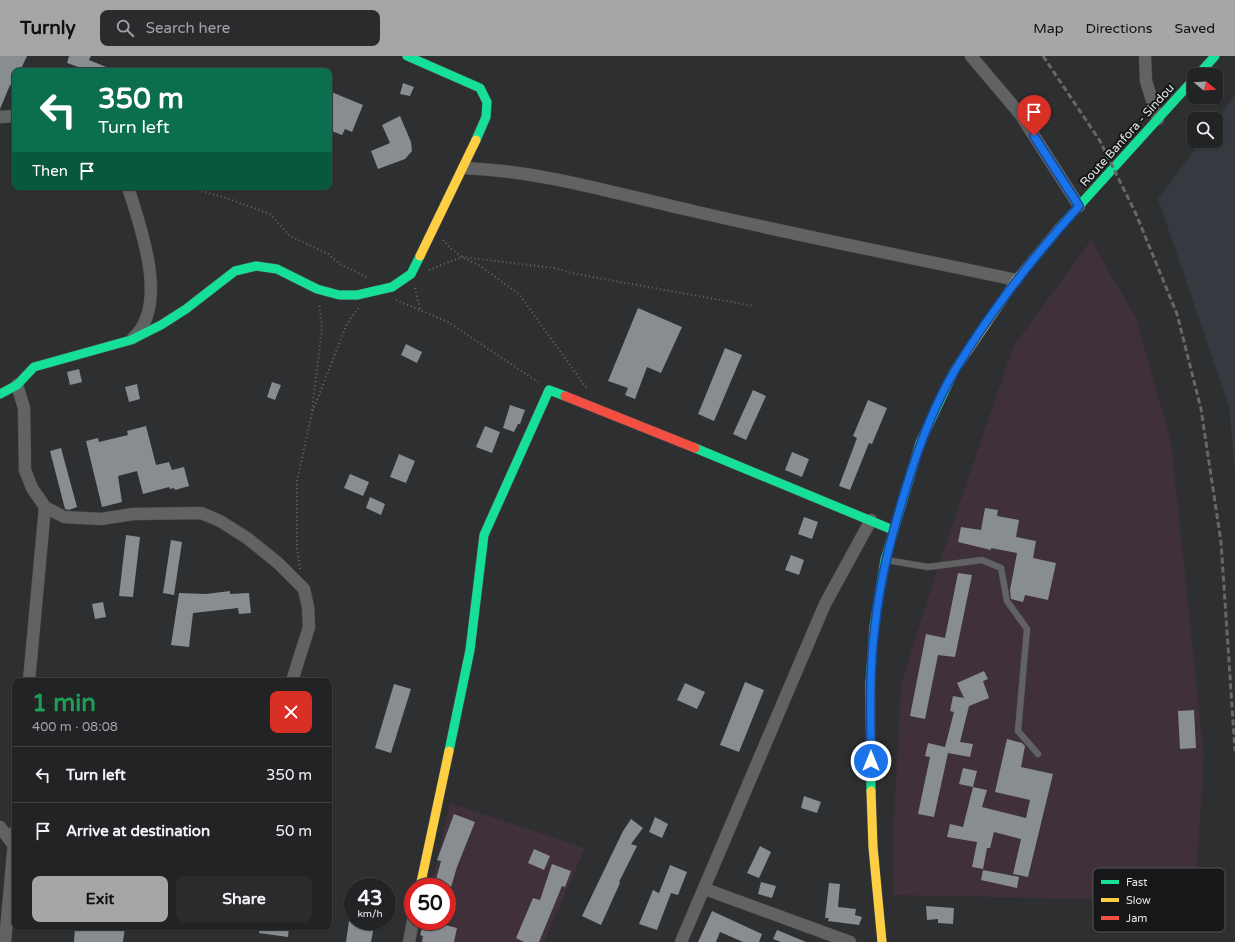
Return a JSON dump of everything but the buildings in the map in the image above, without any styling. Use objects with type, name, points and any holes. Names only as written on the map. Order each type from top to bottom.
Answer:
[{"type":"street","points":[[0,394],[17,385],[34,367],[131,340],[161,325],[186,309],[235,271],[256,266],[277,269],[317,288],[339,294],[357,295],[392,287],[411,274],[438,221],[452,188],[464,168],[486,118],[487,102],[480,88],[407,56]]},
{"type":"street","points":[[971,56],[1020,114],[1079,206]]},
{"type":"street","points":[[1145,56],[1146,81],[1158,119]]},
{"type":"street","points":[[1204,68],[1215,56]]},
{"type":"street","name":"Route Banfora - Sindou","points":[[882,942],[873,847],[870,684],[874,627],[885,560],[920,443],[954,371],[1016,280],[1079,206],[1187,87]]},
{"type":"street","points":[[0,117],[12,116]]},
{"type":"street","points":[[464,168],[497,170],[570,181],[692,211],[1016,280]]},
{"type":"street","points":[[129,190],[142,227],[149,258],[151,282],[148,312],[141,330],[131,340]]},
{"type":"street","points":[[17,385],[24,408],[25,470],[32,488],[45,507],[64,517],[101,519],[133,514],[201,513],[220,521],[248,538],[278,563],[304,589],[308,607],[309,627],[293,678]]},
{"type":"street","points":[[422,878],[470,650],[484,535],[549,390],[603,410],[893,530]]},
{"type":"street","points":[[29,678],[45,507]]},
{"type":"street","points":[[681,942],[705,889],[825,604],[871,520]]},
{"type":"street","points":[[0,827],[12,844]]},
{"type":"street","points":[[5,942],[12,868]]},
{"type":"street","points":[[705,889],[850,942]]},
{"type":"street","points":[[409,942],[411,930]]},
{"type":"lane","points":[[885,560],[928,566],[982,560],[1001,568],[1007,601],[1027,629],[1018,731],[1038,754]]},
{"type":"path","points":[[197,190],[226,198],[270,214],[290,236],[328,254],[340,264],[374,281]]},
{"type":"path","points":[[438,221],[439,231],[443,240],[450,248],[462,257],[480,266],[519,294],[589,391]]},
{"type":"path","points":[[420,309],[411,274],[430,270],[462,257],[481,258],[514,265],[554,268],[576,274],[754,306]]},
{"type":"path","points":[[304,589],[297,548],[297,481],[312,413],[322,328],[317,288]]},
{"type":"path","points":[[312,413],[346,326],[369,292]]},
{"type":"path","points":[[391,299],[420,309],[448,322],[549,390]]},
{"type":"shaded area","points":[[1235,95],[1235,475],[1229,406],[1158,199],[1196,148],[1223,148],[1223,112]]},
{"type":"shaded area","points":[[1091,240],[1136,318],[1171,441],[1204,756],[1197,868],[1093,868],[1093,899],[893,895],[894,818],[901,684],[939,564],[1013,347]]},
{"type":"shaded area","points":[[450,803],[585,848],[544,942],[420,942],[422,930],[456,930],[456,878],[433,878]]},
{"type":"railway","points":[[1043,56],[1100,141],[1136,214],[1177,314],[1201,409],[1221,542],[1235,751]]},
{"type":"traffic: fast","points":[[407,56],[480,88],[487,102],[486,117],[476,140]]},
{"type":"traffic: fast","points":[[1204,68],[1215,56]]},
{"type":"traffic: fast","points":[[1059,228],[1187,87]]},
{"type":"traffic: fast","points":[[0,394],[17,385],[34,367],[131,340],[161,325],[186,309],[235,271],[256,266],[277,269],[317,289],[339,295],[357,295],[392,287],[411,274],[420,256]]},
{"type":"traffic: fast","points":[[871,791],[870,684],[874,627],[885,560],[920,443],[954,371],[967,352]]},
{"type":"traffic: fast","points":[[449,751],[470,650],[484,535],[549,390],[565,396]]},
{"type":"traffic: fast","points":[[695,448],[893,530]]},
{"type":"traffic: slow","points":[[420,256],[476,140]]},
{"type":"traffic: slow","points":[[967,352],[1016,280],[1059,228]]},
{"type":"traffic: slow","points":[[422,878],[449,751]]},
{"type":"traffic: slow","points":[[871,791],[873,847],[882,942]]},
{"type":"traffic: jam","points":[[565,396],[695,448]]},
{"type":"route","points":[[871,761],[870,684],[874,627],[879,593],[888,546],[920,443],[954,371],[976,338],[1016,280],[1079,206],[1034,136]]}]
